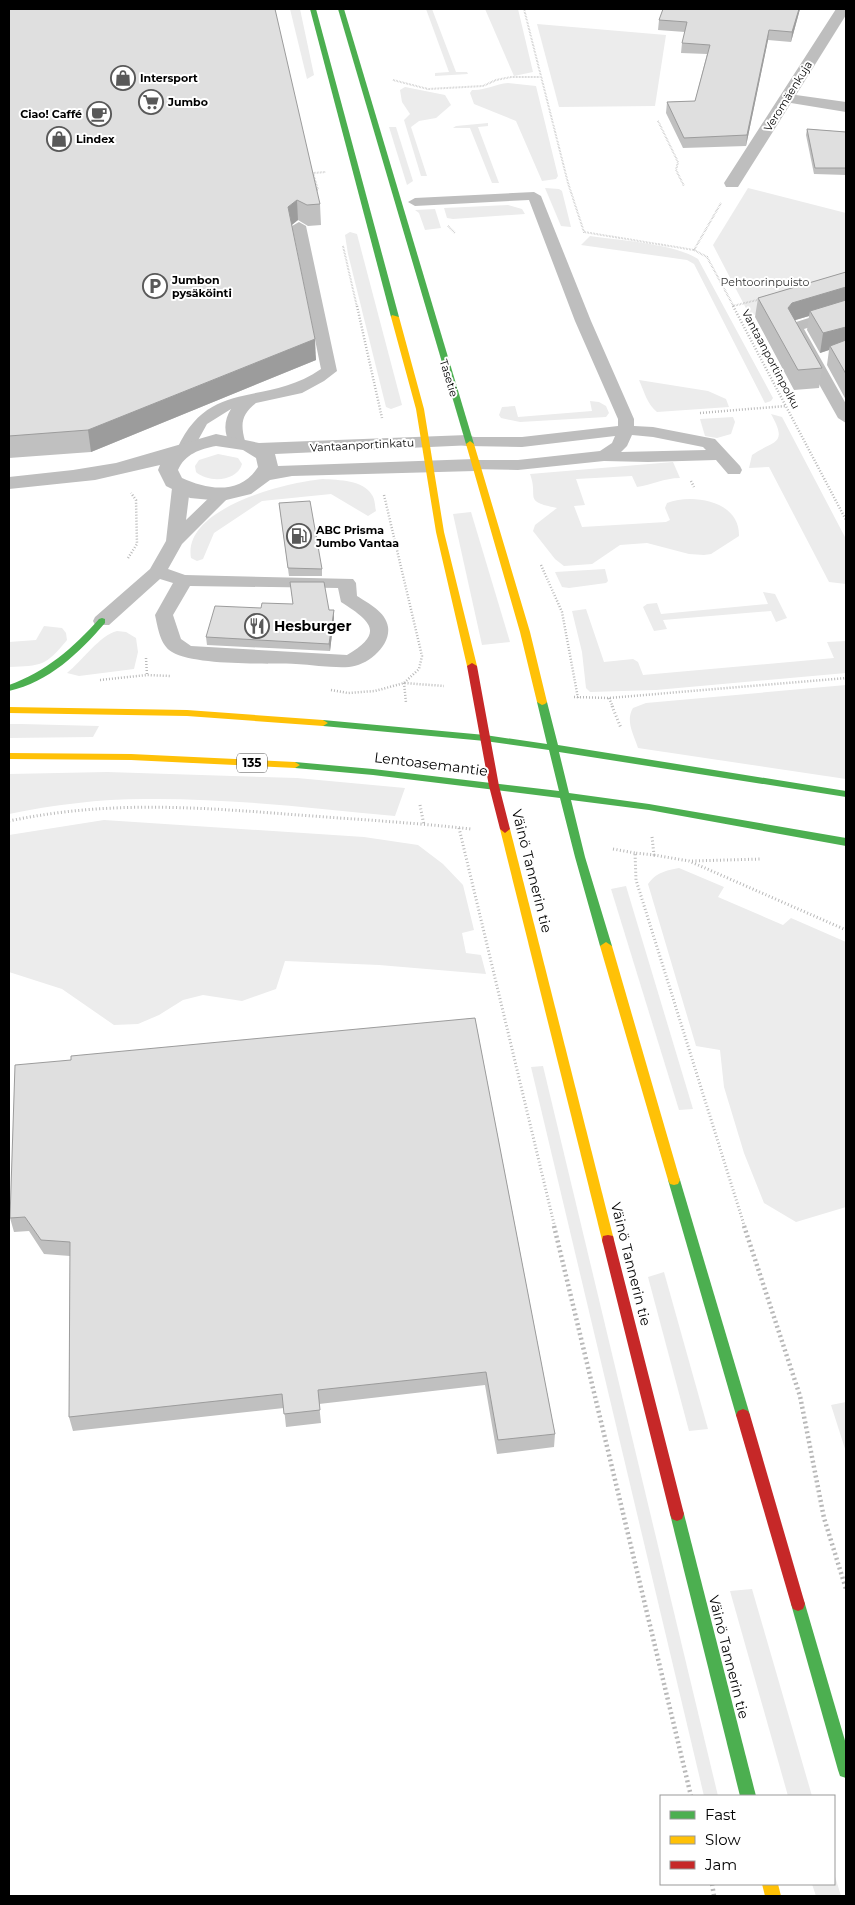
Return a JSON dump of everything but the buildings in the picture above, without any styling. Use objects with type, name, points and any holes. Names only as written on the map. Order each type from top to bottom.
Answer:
[{"type":"main road","points":[[313,9],[420,409],[440,532],[477,688],[484,738]]},
{"type":"main road","name":"Tasetie","points":[[340,9],[541,693],[555,749]]},
{"type":"main road","points":[[9,688],[38,678],[62,664],[77,651],[102,621]]},
{"type":"main road","points":[[9,710],[146,713],[278,720],[484,738],[634,759],[846,794]]},
{"type":"main road","name":"Väinö Tannerin tie","points":[[484,738],[494,786],[748,1795]]},
{"type":"main road","points":[[555,749],[563,795],[703,1286],[846,1770]]},
{"type":"main road","name":"Lentoasemantie","points":[[9,756],[137,756],[398,773],[649,807],[846,842]]},
{"type":"street","name":"Veromäenkuja","points":[[732,183],[844,9]]},
{"type":"street","points":[[787,98],[846,106]]},
{"type":"street","name":"Vantaanportinkatu","points":[[54,480],[154,462],[216,440],[237,441],[257,449],[467,441]]},
{"type":"street","points":[[257,449],[265,455],[269,464],[267,474]]},
{"type":"street","points":[[177,485],[168,470],[170,461],[182,451]]},
{"type":"street","name":"Vantaanportinkatu","points":[[9,483],[54,480],[177,485],[195,493],[222,495],[251,487],[267,474],[292,470],[429,465],[475,466]]},
{"type":"lane","points":[[415,202],[534,196],[583,321],[626,419],[626,430],[619,446],[604,456]]},
{"type":"lane","points":[[182,451],[190,434],[209,412],[230,403],[286,393],[307,386],[329,371],[323,334],[299,226]]},
{"type":"lane","points":[[846,311],[795,327],[846,418]]},
{"type":"lane","points":[[814,362],[830,357]]},
{"type":"lane","points":[[237,441],[233,429],[234,417],[242,406],[253,398]]},
{"type":"lane","points":[[467,441],[522,442],[626,430],[687,437],[709,443],[734,470]]},
{"type":"lane","points":[[475,466],[518,465],[604,456],[633,459],[680,455],[723,456]]},
{"type":"lane","points":[[175,541],[177,485]]},
{"type":"lane","points":[[102,621],[157,572],[175,541],[222,495]]},
{"type":"lane","points":[[157,572],[184,580],[347,583],[348,598],[372,614],[379,626],[378,637],[371,649],[350,660],[181,651],[170,638],[164,614],[184,580]]},
{"type":"path","points":[[524,9],[568,183],[584,232],[694,250],[732,183]]},
{"type":"path","points":[[387,79],[428,89],[483,86],[504,78],[540,77]]},
{"type":"path","points":[[658,121],[678,162],[676,170],[684,186]]},
{"type":"path","points":[[325,163],[328,172]]},
{"type":"path","points":[[307,192],[318,190],[313,173]]},
{"type":"path","points":[[343,246],[382,420],[372,427],[374,444]]},
{"type":"path","name":"Vantaanportinpolku","points":[[694,250],[707,257],[846,520]]},
{"type":"path","points":[[733,306],[770,297]]},
{"type":"path","points":[[378,467],[422,656],[419,669],[404,684],[477,688]]},
{"type":"path","points":[[539,562],[553,584],[570,642],[578,698]]},
{"type":"path","points":[[541,693],[578,698],[609,698],[846,678]]},
{"type":"path","points":[[609,698],[634,759]]},
{"type":"path","points":[[9,821],[92,806],[150,805],[202,806],[459,828],[503,1017],[520,1075],[691,1795]]},
{"type":"path","points":[[649,807],[654,855]]},
{"type":"path","points":[[770,859],[689,861],[635,853],[636,880],[746,1236],[800,1396],[824,1518],[846,1589]]},
{"type":"path","points":[[689,861],[846,930]]},
{"type":"green space","points":[[290,9],[300,9],[314,75],[307,79]]},
{"type":"green space","points":[[426,9],[432,9],[456,72],[467,72],[468,74],[435,76],[435,73],[449,72]]},
{"type":"green space","points":[[485,9],[518,9],[533,72],[514,76]]},
{"type":"green space","points":[[537,24],[666,35],[655,106],[559,107]]},
{"type":"green space","points":[[508,83],[536,86],[558,176],[556,179],[542,181],[516,121],[474,104],[470,93],[472,90]]},
{"type":"green space","points":[[405,87],[445,95],[451,105],[436,118],[419,121],[411,127],[427,176],[421,176],[404,120],[410,114],[402,102],[400,90]]},
{"type":"green space","points":[[488,123],[488,126],[478,127],[499,183],[492,183],[470,128],[453,128],[456,126]]},
{"type":"green space","points":[[389,127],[396,127],[413,181],[407,185]]},
{"type":"green space","points":[[545,188],[562,191],[571,227],[561,226]]},
{"type":"green space","name":"Pehtoorinpuisto","points":[[748,188],[846,213],[846,288],[750,316],[713,245]]},
{"type":"green space","points":[[508,205],[522,209],[525,214],[453,219],[447,218],[444,208]]},
{"type":"green space","points":[[435,209],[441,228],[425,230],[419,213],[415,210]]},
{"type":"green space","points":[[350,232],[357,234],[402,405],[391,409],[386,407],[348,254],[345,235]]},
{"type":"green space","points":[[590,236],[662,246],[698,259],[773,398],[771,401],[765,403],[694,264],[687,260],[581,245]]},
{"type":"green space","points":[[639,380],[708,391],[726,399],[729,407],[657,412],[648,401]]},
{"type":"green space","points":[[590,401],[599,402],[606,406],[609,413],[606,417],[520,422],[501,418],[499,415],[502,407],[515,406],[518,417],[592,411]]},
{"type":"green space","points":[[771,414],[782,417],[846,539],[846,584],[829,582],[769,467],[749,468],[752,455],[772,444],[778,437],[779,432]]},
{"type":"green space","points":[[733,417],[735,422],[731,434],[717,438],[705,436],[700,419]]},
{"type":"green space","points":[[218,454],[238,458],[242,464],[239,470],[222,479],[208,478],[196,472],[195,466],[199,460]]},
{"type":"green space","points":[[673,462],[680,478],[637,487],[632,476],[576,479],[585,505],[574,506],[582,527],[666,522],[670,520],[665,508],[667,503],[689,499],[701,500],[724,508],[732,515],[737,524],[739,536],[711,554],[689,554],[647,543],[620,545],[592,564],[564,566],[555,559],[533,531],[535,525],[557,508],[546,506],[535,500],[530,474]]},
{"type":"green space","points":[[323,479],[350,482],[363,486],[373,497],[376,511],[368,516],[331,494],[262,501],[214,533],[203,559],[197,561],[191,558],[193,540],[203,525],[219,512],[263,492]]},
{"type":"green space","points":[[471,512],[510,642],[482,645],[453,514]]},
{"type":"green space","points":[[605,569],[608,581],[606,583],[569,588],[562,587],[555,572]]},
{"type":"green space","points":[[763,592],[775,594],[787,618],[776,622],[771,611],[663,620],[667,629],[654,631],[643,607],[647,604],[657,603],[661,614],[768,604]]},
{"type":"green space","points":[[586,609],[604,662],[633,659],[638,662],[643,675],[834,658],[827,642],[846,641],[846,673],[656,690],[590,692],[586,688],[582,652],[572,611]]},
{"type":"green space","points":[[44,626],[62,628],[66,633],[67,640],[54,655],[42,663],[9,667],[9,642],[36,640]]},
{"type":"green space","points":[[117,631],[126,632],[136,638],[138,652],[134,669],[79,676],[67,673],[98,643],[111,633]]},
{"type":"green space","points":[[846,685],[846,779],[638,748],[630,723],[633,708],[646,703]]},
{"type":"green space","points":[[9,724],[99,726],[93,737],[9,738]]},
{"type":"green space","points":[[107,772],[297,778],[405,788],[395,816],[270,804],[176,799],[93,801],[9,814],[9,774]]},
{"type":"green space","points":[[104,820],[364,837],[418,845],[443,864],[463,885],[474,930],[462,933],[466,953],[481,955],[486,974],[379,965],[285,961],[276,989],[242,1001],[203,995],[183,1000],[159,1015],[138,1024],[114,1025],[62,989],[9,972],[9,835]]},
{"type":"green space","points":[[679,868],[724,887],[718,897],[783,925],[791,918],[846,942],[846,1207],[796,1222],[764,1203],[744,1153],[724,1087],[720,1050],[696,1046],[648,884],[658,874]]},
{"type":"green space","points":[[626,886],[693,1109],[679,1110],[611,889]]},
{"type":"green space","points":[[543,1066],[718,1795],[704,1795],[531,1067]]},
{"type":"green space","points":[[664,1272],[708,1429],[689,1431],[648,1277]]},
{"type":"green space","points":[[846,1402],[846,1452],[831,1405]]},
{"type":"green space","points":[[752,1589],[812,1795],[788,1795],[730,1591]]},
{"type":"green space","points":[[835,1876],[841,1896],[816,1896],[812,1885],[835,1885]]},
{"type":"traffic: fast","points":[[313,9],[395,317]]},
{"type":"traffic: fast","points":[[341,9],[470,444]]},
{"type":"traffic: fast","points":[[9,688],[37,677],[61,662],[102,621]]},
{"type":"traffic: fast","points":[[542,702],[580,857],[606,946]]},
{"type":"traffic: fast","points":[[323,723],[485,738]]},
{"type":"traffic: fast","points":[[485,738],[658,763],[846,794]]},
{"type":"traffic: fast","points":[[295,765],[494,786]]},
{"type":"traffic: fast","points":[[494,786],[649,807],[846,842]]},
{"type":"traffic: fast","points":[[674,1180],[743,1415]]},
{"type":"traffic: fast","points":[[677,1514],[748,1795]]},
{"type":"traffic: fast","points":[[798,1604],[846,1770]]},
{"type":"traffic: slow","points":[[395,317],[420,409],[440,532],[472,666]]},
{"type":"traffic: slow","points":[[470,444],[525,632],[542,702]]},
{"type":"traffic: slow","points":[[9,710],[187,713],[323,723]]},
{"type":"traffic: slow","points":[[9,756],[131,757],[295,765]]},
{"type":"traffic: slow","points":[[505,829],[608,1240]]},
{"type":"traffic: slow","points":[[606,946],[674,1180]]},
{"type":"traffic: slow","points":[[770,1885],[773,1896]]},
{"type":"traffic: jam","points":[[472,666],[494,786],[505,829]]},
{"type":"traffic: jam","points":[[608,1240],[677,1514]]},
{"type":"traffic: jam","points":[[743,1415],[798,1604]]},
{"type":"place","name":"Intersport","points":[[123,78]]},
{"type":"place","name":"Jumbo","points":[[151,102]]},
{"type":"place","name":"Ciao! Caffé","points":[[99,114]]},
{"type":"place","name":"Lindex","points":[[59,139]]},
{"type":"place","name":"Jumbon pysäköinti","points":[[155,286]]},
{"type":"place","name":"ABC Prisma Jumbo Vantaa","points":[[299,536]]},
{"type":"place","name":"Hesburger","points":[[257,626]]}]
